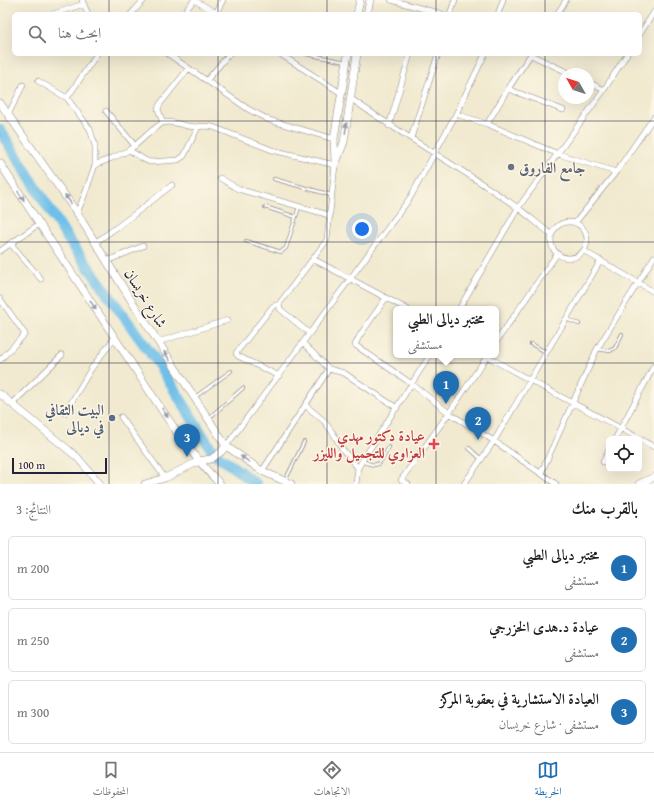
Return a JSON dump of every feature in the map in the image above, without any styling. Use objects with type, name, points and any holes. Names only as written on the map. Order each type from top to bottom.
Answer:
[{"type":"street","points":[[133,12],[144,0]]},
{"type":"street","points":[[185,12],[194,0],[215,12]]},
{"type":"street","points":[[217,12],[223,0]]},
{"type":"street","points":[[357,12],[360,0]]},
{"type":"street","points":[[367,12],[370,0]]},
{"type":"street","points":[[391,0],[435,12]]},
{"type":"street","points":[[451,12],[454,0]]},
{"type":"street","points":[[499,12],[503,0]]},
{"type":"street","points":[[558,12],[566,0]]},
{"type":"street","points":[[58,12],[83,2],[87,12]]},
{"type":"street","points":[[642,31],[654,12]]},
{"type":"street","points":[[67,98],[96,56]]},
{"type":"street","points":[[171,56],[261,117],[334,139]]},
{"type":"street","points":[[207,80],[227,56]]},
{"type":"street","points":[[283,56],[341,93]]},
{"type":"street","points":[[278,376],[238,356],[236,353],[273,306],[279,304],[327,240],[332,195],[334,139],[348,56]]},
{"type":"street","points":[[334,165],[344,142],[357,56]]},
{"type":"street","points":[[389,126],[409,56]]},
{"type":"street","points":[[411,138],[437,56]]},
{"type":"street","points":[[145,484],[165,478],[199,461],[211,459],[221,452],[226,446],[410,198],[456,114],[484,56]]},
{"type":"street","points":[[487,124],[530,56]]},
{"type":"street","points":[[535,56],[559,68]]},
{"type":"street","points":[[461,306],[518,208],[604,90],[626,56]]},
{"type":"street","points":[[163,123],[158,109],[160,104],[188,68]]},
{"type":"street","points":[[38,81],[67,98],[90,129],[95,146],[95,165],[77,213]]},
{"type":"street","points":[[8,115],[23,85]]},
{"type":"street","points":[[594,85],[604,90]]},
{"type":"street","points":[[508,89],[563,110]]},
{"type":"street","points":[[350,98],[389,126],[411,138],[518,208],[551,234]]},
{"type":"street","name":"شارع خريسان","points":[[0,103],[77,213],[128,297],[226,446],[262,471],[288,483]]},
{"type":"street","points":[[106,112],[134,146]]},
{"type":"street","points":[[456,114],[487,124],[558,154],[616,172]]},
{"type":"street","points":[[576,223],[616,172],[654,117]]},
{"type":"street","points":[[95,165],[129,150],[163,123],[169,122],[188,126],[212,127],[272,150],[334,165]]},
{"type":"street","points":[[129,150],[150,162],[178,160],[184,156],[198,127]]},
{"type":"street","points":[[0,164],[172,425],[199,461],[220,484]]},
{"type":"street","points":[[220,178],[238,189],[329,215]]},
{"type":"street","points":[[96,242],[131,218],[143,207],[172,186]]},
{"type":"street","points":[[570,222],[576,223],[586,235],[586,246],[580,255],[570,259],[564,258],[556,254],[551,246],[551,234],[558,225],[570,222]]},
{"type":"street","points":[[0,251],[39,224]]},
{"type":"street","points":[[10,243],[41,279]]},
{"type":"street","points":[[107,261],[144,246]]},
{"type":"street","points":[[584,251],[638,281],[654,292]]},
{"type":"street","points":[[499,338],[556,254]]},
{"type":"street","points":[[541,473],[597,349],[654,256]]},
{"type":"street","points":[[314,259],[401,306]]},
{"type":"street","points":[[464,484],[494,441],[601,260]]},
{"type":"street","points":[[386,298],[360,335],[355,345],[412,384],[449,413],[494,441],[556,484]]},
{"type":"street","points":[[0,299],[25,334],[1,356]]},
{"type":"street","points":[[279,304],[280,309],[309,333]]},
{"type":"street","points":[[158,342],[228,320]]},
{"type":"street","points":[[65,412],[91,369],[115,337]]},
{"type":"street","points":[[303,343],[329,369],[344,373],[396,408]]},
{"type":"street","points":[[12,404],[62,355]]},
{"type":"street","points":[[356,484],[358,468],[362,461],[428,358]]},
{"type":"street","points":[[408,484],[401,480],[449,413],[485,358]]},
{"type":"street","points":[[492,358],[654,447]]},
{"type":"street","points":[[616,436],[654,366]]},
{"type":"street","points":[[262,471],[329,369]]},
{"type":"street","points":[[0,394],[77,457],[100,484]]},
{"type":"street","points":[[305,405],[324,421],[334,433],[343,450],[358,468]]},
{"type":"street","points":[[121,418],[165,478]]},
{"type":"street","points":[[603,462],[606,456]]},
{"type":"street","points":[[639,484],[654,477]]},
{"type":"lane","points":[[316,56],[346,62]]},
{"type":"lane","points":[[274,179],[332,195]]},
{"type":"lane","points":[[265,207],[296,217]]},
{"type":"lane","points":[[246,241],[281,252],[286,248],[300,207]]},
{"type":"lane","points":[[566,319],[579,324]]},
{"type":"lane","points":[[597,349],[610,351],[615,348],[622,334]]},
{"type":"lane","points":[[531,344],[547,352]]},
{"type":"lane","points":[[195,397],[231,371]]},
{"type":"lane","points":[[209,418],[243,388]]},
{"type":"lane","points":[[288,483],[304,442]]},
{"type":"lane","points":[[362,461],[371,466],[376,466],[380,463],[389,447]]},
{"type":"lane","points":[[469,448],[482,459]]},
{"type":"waterway","points":[[0,130],[66,236],[159,365],[213,452],[256,484]]},
{"type":"place","name":"جامع الفاروق","points":[[511,167]]},
{"type":"place","name":"مختبر ديالى الطبي","points":[[446,404]]},
{"type":"place","name":"البيت الثقافي في ديالى","points":[[112,418]]},
{"type":"place","name":"عيادة د.هدى الخزرجي","points":[[478,440]]},
{"type":"place","name":"عيادة دكتور مهدي العزاوي للتجميل والليزر","points":[[434,444]]},
{"type":"place","name":"العيادة الاستشارية في بعقوبة المركز","points":[[187,457]]}]
